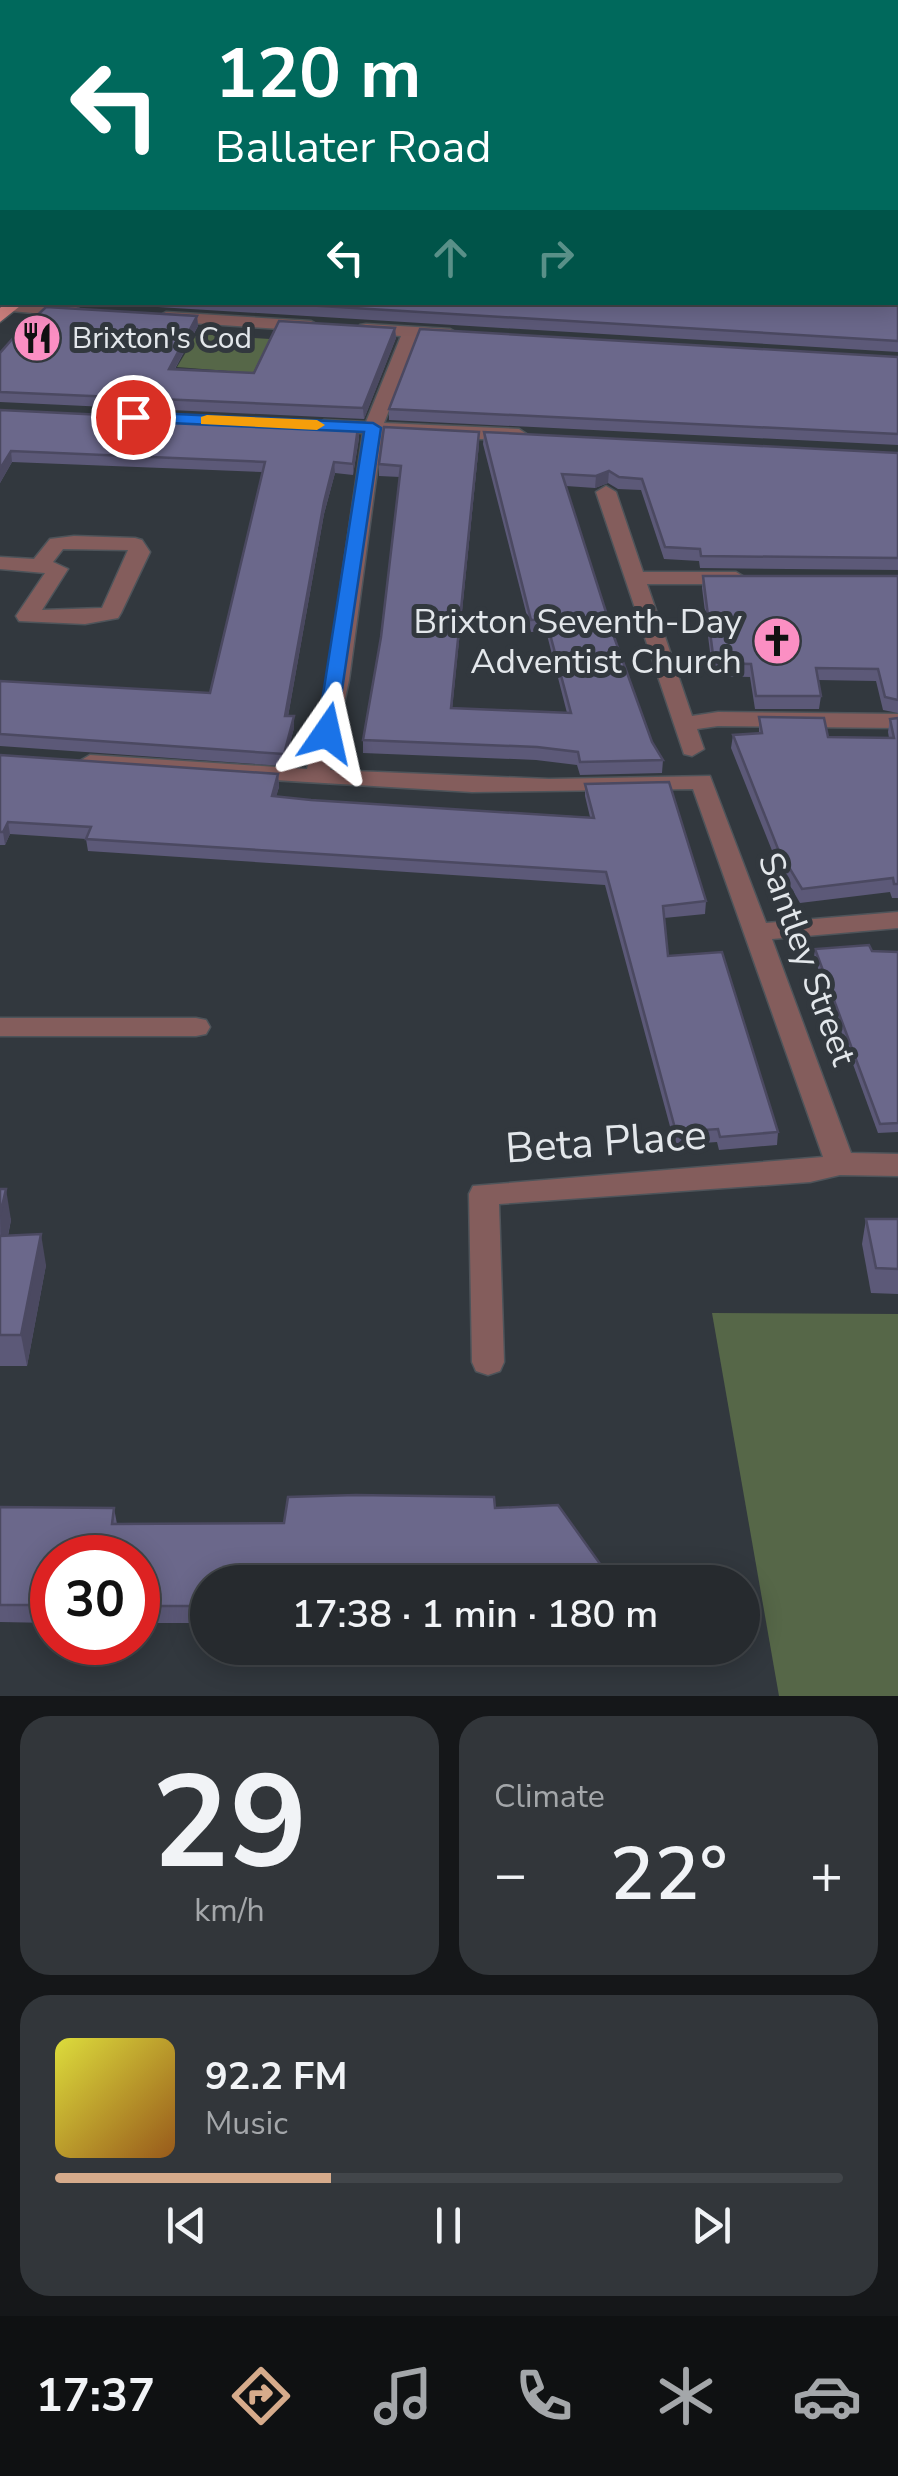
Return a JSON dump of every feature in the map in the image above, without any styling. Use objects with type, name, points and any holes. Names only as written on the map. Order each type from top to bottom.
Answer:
[{"type":"street","points":[[9,309],[92,312]]},
{"type":"street","points":[[146,316],[464,335]]},
{"type":"street","points":[[64,760],[317,776],[338,680],[373,428],[410,332]]},
{"type":"street","points":[[312,425],[548,436]]},
{"type":"street","points":[[606,492],[692,749]]},
{"type":"street","points":[[0,564],[58,568],[27,616],[97,618],[110,613],[140,552],[135,544],[57,544],[40,566]]},
{"type":"street","points":[[636,578],[754,578]]},
{"type":"street","points":[[684,724],[718,719],[898,721]]},
{"type":"street","name":"Santley Street","points":[[317,776],[549,788],[702,781],[840,1164]]},
{"type":"street","points":[[758,932],[898,920]]},
{"type":"street","points":[[0,1027],[196,1026]]},
{"type":"street","points":[[840,1164],[898,1165]]},
{"type":"street","name":"Beta Place","points":[[488,1362],[484,1194],[810,1171],[840,1164]]},
{"type":"green space","points":[[197,334],[270,339],[253,373],[177,367]]},
{"type":"green space","points":[[712,1313],[898,1314],[898,1696],[779,1696],[760,1587],[760,1565],[756,1565]]},
{"type":"building","points":[[304,305],[898,305],[898,341]]},
{"type":"building","points":[[46,307],[197,316],[169,369],[254,373],[279,321],[395,328],[363,408],[0,392],[0,353]]},
{"type":"building","points":[[420,329],[898,357],[898,434],[389,409]]},
{"type":"building","points":[[0,410],[358,427],[353,464],[334,462],[324,502],[285,716],[294,716],[284,754],[0,734],[0,681],[210,693],[265,462],[11,451],[0,469]]},
{"type":"building","points":[[384,427],[479,432],[451,708],[571,713],[546,619],[531,620],[484,432],[898,453],[898,558],[701,556],[700,549],[665,547],[642,479],[619,477],[609,471],[596,476],[562,474],[613,634],[652,742],[663,760],[580,762],[578,752],[537,747],[363,740],[381,637],[401,466],[379,464]]},
{"type":"building","points":[[703,576],[898,576],[898,700],[885,697],[878,669],[816,668],[821,696],[756,696],[751,664],[714,663]]},
{"type":"building","points":[[759,717],[824,718],[828,737],[894,738],[890,719],[898,718],[898,884],[894,884],[893,878],[802,889],[778,849],[733,735],[762,733]]},
{"type":"building","points":[[0,755],[278,774],[272,796],[594,818],[585,784],[669,782],[706,901],[663,906],[668,956],[722,952],[778,1132],[720,1137],[718,1129],[676,1132],[606,872],[86,839],[91,827],[8,822],[0,832]]},
{"type":"building","points":[[869,945],[872,951],[898,952],[898,1123],[880,1124],[815,949]]},
{"type":"building","points":[[0,1189],[6,1189],[0,1215]]},
{"type":"building","points":[[866,1219],[898,1219],[898,1269],[876,1268]]},
{"type":"building","points":[[41,1234],[21,1335],[0,1335],[0,1236]]},
{"type":"building","points":[[288,1497],[494,1497],[495,1508],[558,1505],[601,1565],[190,1565],[190,1606],[160,1606],[160,1535],[30,1535],[30,1605],[0,1605],[0,1507],[114,1508],[112,1524],[284,1523]]},
{"type":"slow traffic","points":[[207,420],[317,425]]},
{"type":"place","name":"Brixton's Cod","points":[[37,338]]},
{"type":"place","name":"Brixton Seventh-Day Adventist Church","points":[[777,641]]},
{"type":"route","points":[[133,417],[373,428],[327,733]]}]
